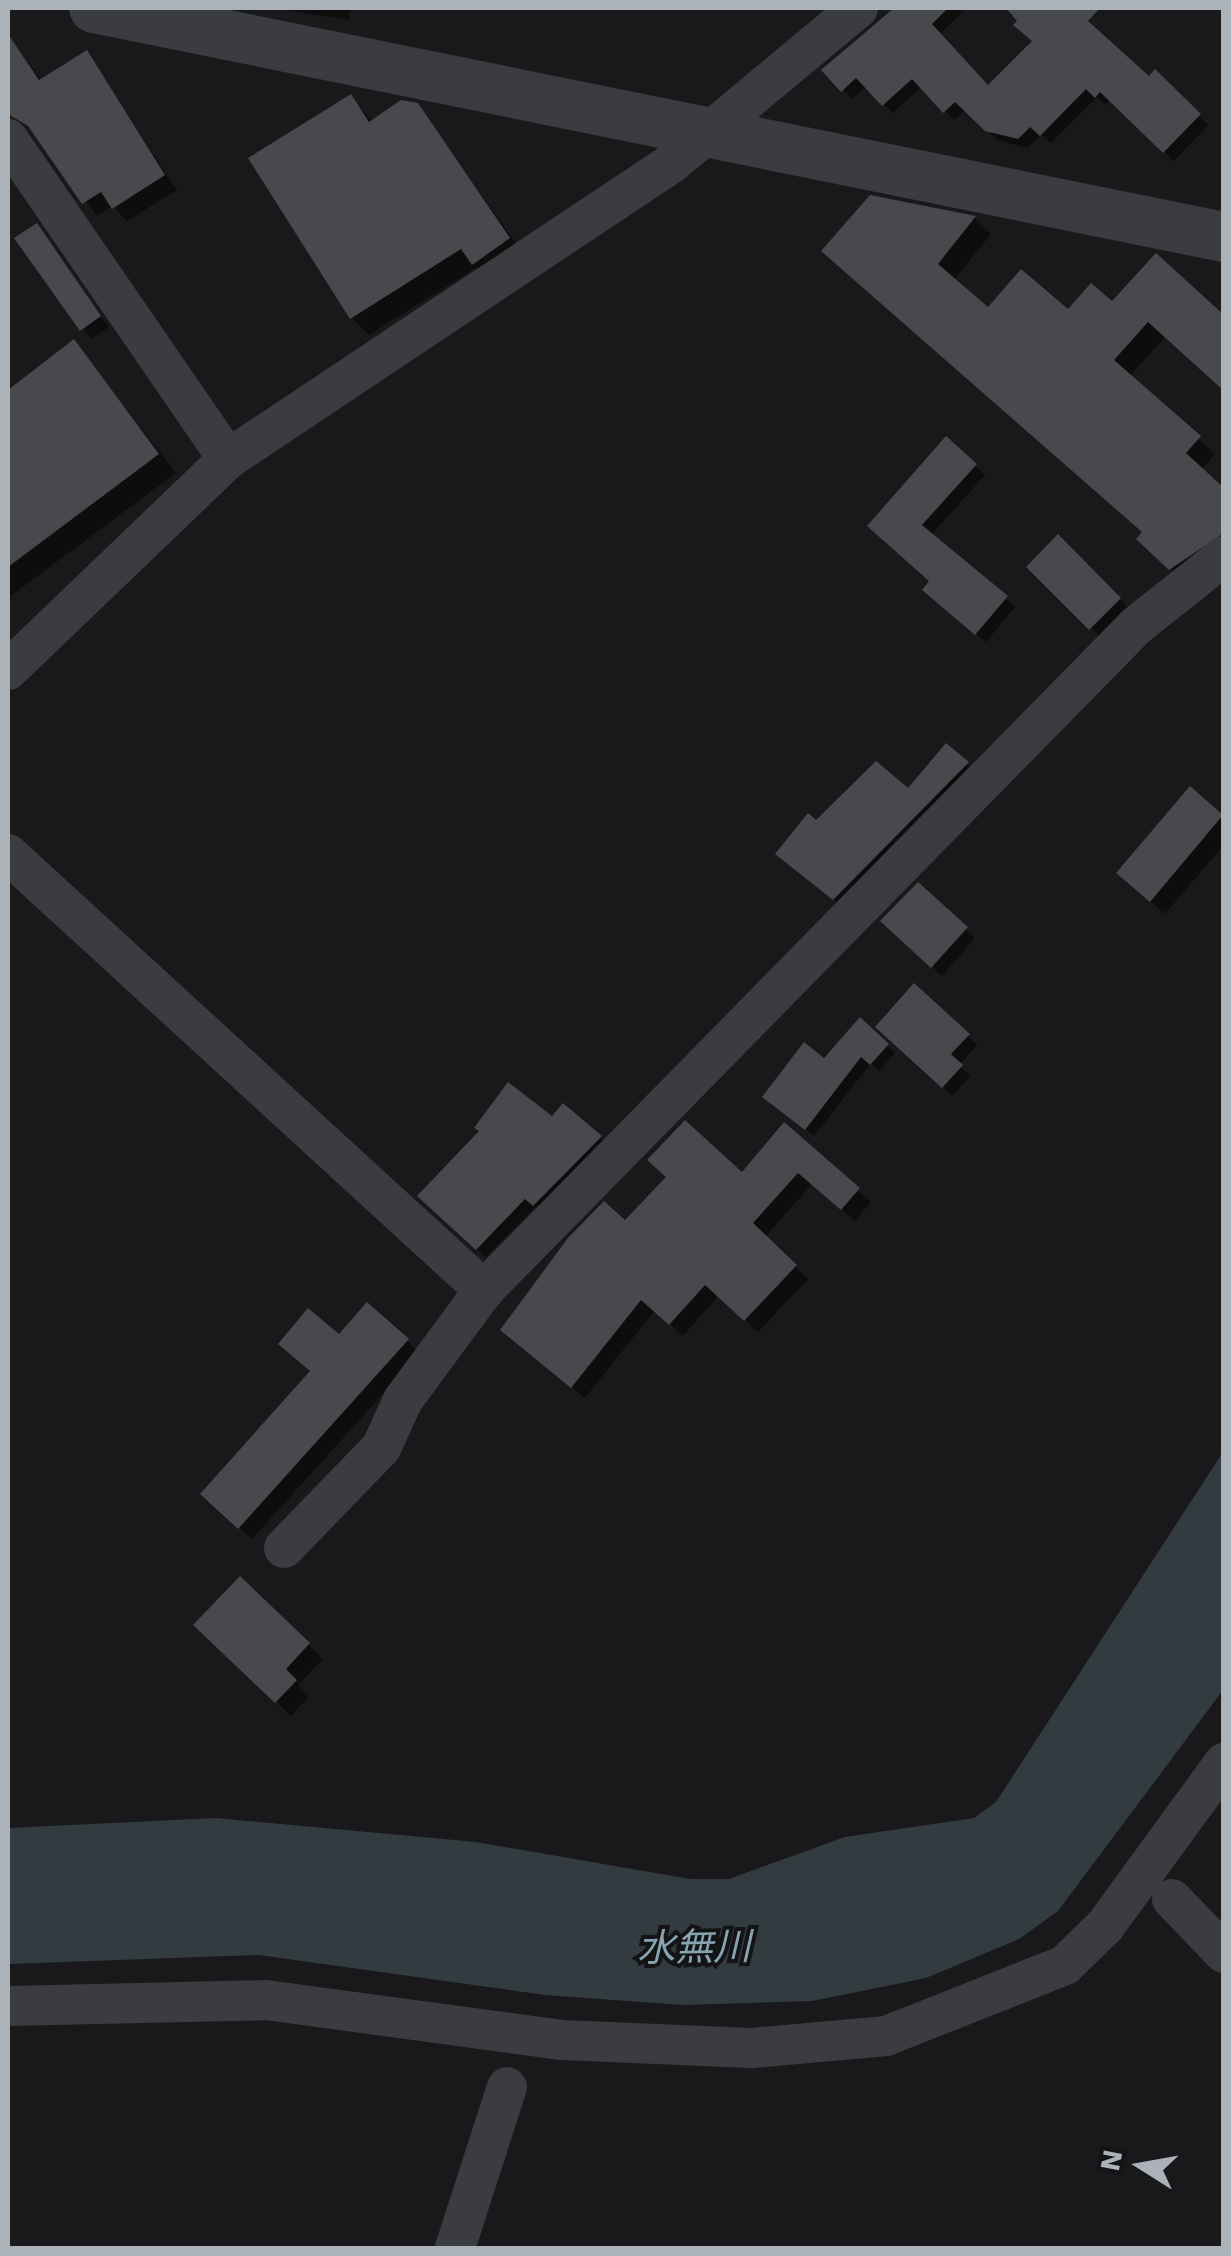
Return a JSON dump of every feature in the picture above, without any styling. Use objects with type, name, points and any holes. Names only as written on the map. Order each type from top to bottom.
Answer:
[{"type":"street","points":[[94,8],[1224,236]]},
{"type":"street","points":[[8,670],[228,460],[466,306],[706,134],[858,8]]},
{"type":"street","points":[[8,139],[228,460]]},
{"type":"street","points":[[284,1548],[381,1448],[403,1400],[484,1290],[1136,626],[1224,556]]},
{"type":"street","points":[[8,854],[484,1290]]},
{"type":"street","points":[[8,2006],[266,2000],[560,2040],[752,2048],[886,2036],[1065,1965],[1105,1926],[1224,1763]]},
{"type":"street","points":[[1172,1899],[1224,1953]]},
{"type":"street","points":[[455,2248],[507,2086]]},
{"type":"water","name":"水無川","points":[[1223,1452],[1223,1690],[1058,1911],[1019,1939],[926,1978],[812,2001],[682,2005],[545,1995],[259,1955],[8,1964],[8,1828],[216,1818],[476,1842],[690,1879],[729,1879],[845,1837],[974,1818],[996,1802]]},
{"type":"building","points":[[894,8],[948,8],[932,24],[988,85],[1032,41],[1013,25],[1017,21],[1006,8],[1100,8],[1088,21],[1149,76],[1155,69],[1201,114],[1163,153],[1100,92],[1095,98],[1086,89],[1040,136],[1030,127],[1018,139],[985,131],[955,102],[943,113],[912,79],[882,106],[856,78],[841,92],[821,70]]},
{"type":"building","points":[[8,34],[39,80],[87,50],[165,175],[112,209],[101,192],[82,204],[28,126],[8,114]]},
{"type":"building","points":[[351,94],[369,122],[401,100],[418,103],[510,238],[472,265],[461,249],[350,319],[248,158]]},
{"type":"building","points":[[870,195],[976,216],[938,264],[988,307],[1021,269],[1068,309],[1091,283],[1112,301],[1156,253],[1224,315],[1224,391],[1148,322],[1114,360],[1201,436],[1186,453],[1224,488],[1224,533],[1169,570],[1136,539],[1142,532],[821,251]]},
{"type":"building","points":[[37,223],[101,316],[80,331],[14,238]]},
{"type":"building","points":[[74,339],[159,454],[8,567],[8,390]]},
{"type":"building","points":[[946,436],[977,464],[922,525],[1008,596],[975,635],[922,590],[929,581],[867,526]]},
{"type":"building","points":[[1058,534],[1121,598],[1089,630],[1026,567]]},
{"type":"building","points":[[946,743],[969,762],[833,900],[775,854],[808,813],[816,820],[876,761],[908,788]]},
{"type":"building","points":[[1190,786],[1223,815],[1150,902],[1116,873]]},
{"type":"building","points":[[918,882],[968,927],[931,968],[880,921]]},
{"type":"building","points":[[914,983],[970,1034],[951,1054],[963,1065],[942,1088],[875,1027]]},
{"type":"building","points":[[860,1017],[889,1044],[870,1065],[861,1057],[805,1130],[762,1097],[804,1042],[824,1058]]},
{"type":"building","points":[[508,1082],[552,1116],[563,1103],[602,1136],[533,1206],[525,1199],[476,1250],[417,1196],[479,1131],[474,1128]]},
{"type":"building","points":[[685,1120],[742,1172],[784,1122],[860,1188],[841,1210],[798,1173],[753,1223],[797,1265],[744,1321],[705,1285],[669,1325],[641,1300],[571,1388],[500,1330],[568,1238],[604,1201],[625,1220],[666,1177],[647,1160]]},
{"type":"building","points":[[367,1302],[409,1339],[238,1529],[200,1494],[310,1371],[278,1344],[308,1308],[339,1334]]},
{"type":"building","points":[[240,1576],[310,1643],[286,1669],[297,1680],[275,1703],[193,1625]]}]
